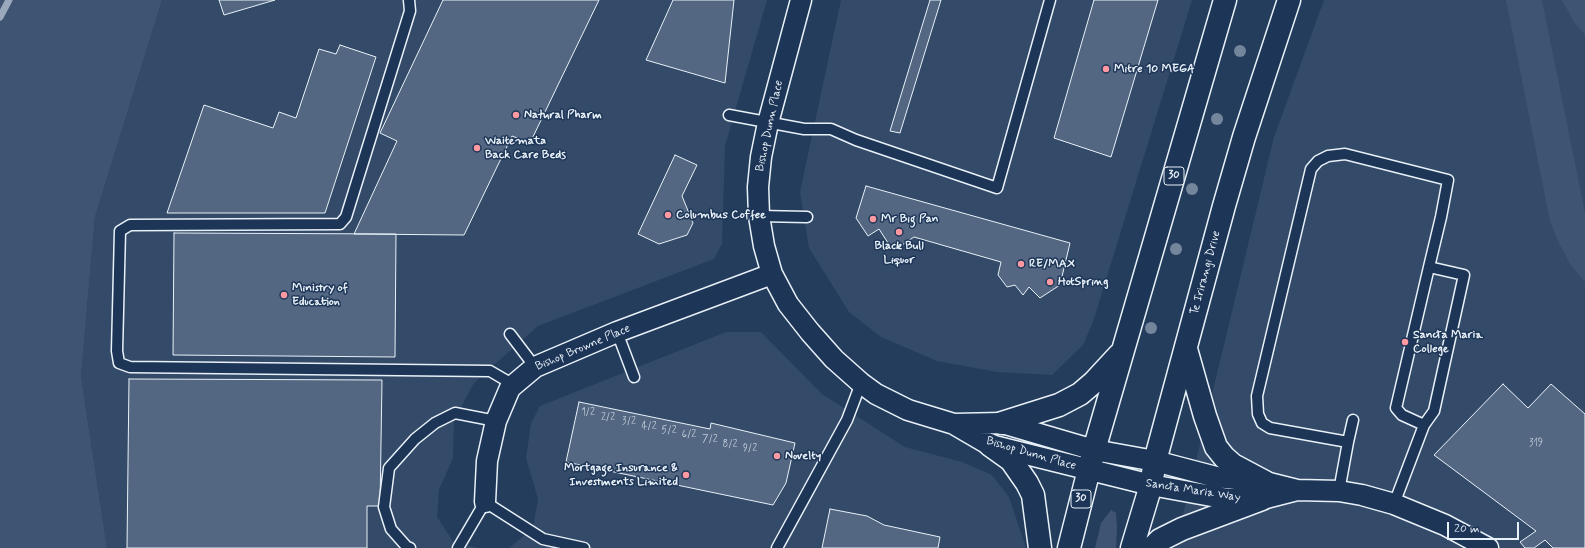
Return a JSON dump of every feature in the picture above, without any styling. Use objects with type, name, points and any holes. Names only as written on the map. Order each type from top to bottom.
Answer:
[{"type":"main road","name":"30","points":[[1069,548],[1091,460],[1225,0]]},
{"type":"main road","name":"Te Irirangi Drive","points":[[1132,548],[1224,206],[1244,137],[1289,0]]},
{"type":"main road","points":[[1152,548],[1160,540],[1264,491],[1233,465],[1216,447],[1205,416],[1186,349]]},
{"type":"main road","points":[[1002,423],[1059,405],[1080,394],[1094,382],[1122,352]]},
{"type":"main road","points":[[990,445],[1011,460],[1027,483],[1033,495],[1040,548]]},
{"type":"street","name":"Bishop Dunn Place","points":[[801,0],[768,123],[761,156],[758,187],[759,216],[764,246],[772,274],[788,304],[834,359],[876,394],[908,410],[954,424],[990,445],[1091,460]]},
{"type":"street","name":"Bishop Browne Place","points":[[486,502],[487,461],[496,421],[510,388],[535,367],[617,332],[772,274]]},
{"type":"street","name":"Bishop Dunn Place","points":[[954,424],[1002,423],[1091,460]]},
{"type":"street","name":"Sancta Maria Way","points":[[1091,460],[1155,461],[1264,491]]},
{"type":"street","name":"Sancta Maria Way","points":[[1091,460],[1150,485],[1228,499],[1264,491],[1297,490],[1339,491],[1362,495],[1394,504],[1445,524],[1479,545]]},
{"type":"lane","points":[[409,0],[410,11],[346,217],[340,224],[130,225],[120,230],[117,351],[119,363],[130,367],[490,371],[514,385]]},
{"type":"lane","points":[[729,115],[804,129],[831,129],[856,140],[997,188],[1050,0]]},
{"type":"lane","points":[[1348,442],[1270,428],[1262,424],[1258,414],[1257,396],[1260,380],[1311,169],[1318,160],[1328,156],[1345,154],[1448,180],[1441,217],[1396,408],[1402,415],[1424,426]]},
{"type":"lane","points":[[759,216],[807,217]]},
{"type":"lane","points":[[1394,504],[1424,426],[1434,411],[1464,275],[1429,267]]},
{"type":"lane","points":[[617,332],[634,376]]},
{"type":"lane","points":[[510,334],[535,367]]},
{"type":"lane","points":[[777,548],[847,420],[861,383]]},
{"type":"lane","points":[[410,548],[407,547],[391,529],[384,507],[389,468],[415,439],[435,423],[455,413],[496,421]]},
{"type":"lane","points":[[1339,491],[1353,420]]},
{"type":"lane","points":[[458,548],[486,502],[543,539],[584,548]]},
{"type":"shaded area","points":[[0,0],[162,0],[95,217],[81,376],[107,548],[0,548]]},
{"type":"shaded area","points":[[162,0],[767,0],[725,146],[722,244],[714,259],[538,326],[474,383],[454,420],[453,458],[439,490],[437,517],[453,541],[477,548],[107,548],[81,376],[95,217]]},
{"type":"shaded area","points":[[841,0],[1192,0],[1093,322],[1083,345],[1052,375],[997,372],[937,361],[881,337],[849,312],[809,248],[800,192]]},
{"type":"shaded area","name":"Sancta Maria College","points":[[1324,0],[1585,0],[1585,548],[1175,548],[1274,137]]},
{"type":"shaded area","points":[[1506,0],[1542,0],[1585,213],[1585,282],[1570,264],[1550,221]]},
{"type":"shaded area","points":[[1562,0],[1585,0],[1585,35],[1574,22]]},
{"type":"shaded area","points":[[726,332],[761,332],[822,394],[905,447],[962,462],[992,475],[1009,497],[1026,548],[509,548],[533,528],[538,499],[526,458],[531,423],[540,406]]},
{"type":"shaded area","points":[[1111,510],[1116,513],[1116,548],[1095,548],[1101,523]]},
{"type":"building","points":[[219,0],[275,0],[224,15]]},
{"type":"building","points":[[443,0],[599,0],[530,143],[512,136],[464,235],[354,234],[397,141],[380,133]]},
{"type":"building","points":[[673,0],[734,0],[725,83],[646,60]]},
{"type":"building","points":[[930,0],[941,0],[900,133],[890,131]]},
{"type":"building","name":"Mitre 10 MEGA","points":[[1094,0],[1158,0],[1111,157],[1054,138]]},
{"type":"building","points":[[340,45],[376,57],[325,213],[167,213],[204,105],[273,128],[279,112],[296,118],[319,49],[336,54]]},
{"type":"building","points":[[675,155],[697,165],[682,196],[693,223],[687,235],[659,244],[638,234]]},
{"type":"building","points":[[866,186],[1070,243],[1060,285],[1040,298],[1029,287],[1023,295],[1015,285],[1007,287],[998,275],[1001,262],[914,237],[902,245],[890,246],[879,229],[868,236],[856,218]]},
{"type":"building","name":"Ministry of Education","points":[[174,233],[396,234],[395,357],[173,355]]},
{"type":"building","points":[[129,379],[382,380],[380,506],[367,506],[367,548],[127,548]]},
{"type":"building","points":[[1503,384],[1528,408],[1551,384],[1585,414],[1585,548],[1553,548],[1545,540],[1534,548],[1525,548],[1520,542],[1536,531],[1434,455]]},
{"type":"building","points":[[579,402],[710,429],[711,423],[795,443],[786,483],[773,505],[566,462]]},
{"type":"building","points":[[830,509],[867,516],[884,525],[940,537],[938,548],[822,548]]},
{"type":"waterway","points":[[0,17],[9,0]]},
{"type":"place","name":"Mitre 10 MEGA","points":[[1106,69]]},
{"type":"place","name":"Natural Pharm","points":[[516,115]]},
{"type":"place","name":"Waitemata Back Care Beds","points":[[477,148]]},
{"type":"place","name":"Columbus Coffee","points":[[668,215]]},
{"type":"place","name":"Mr Big Pan","points":[[873,219]]},
{"type":"place","name":"Black Bull Liquor","points":[[899,232]]},
{"type":"place","name":"RE/MAX","points":[[1021,264]]},
{"type":"place","name":"HotSpring","points":[[1050,282]]},
{"type":"place","name":"Ministry of Education","points":[[284,295]]},
{"type":"place","name":"Sancta Maria College","points":[[1405,342]]},
{"type":"place","name":"Novelty","points":[[777,456]]},
{"type":"place","name":"Mortgage Insurance & Investments Limited","points":[[686,475]]}]
